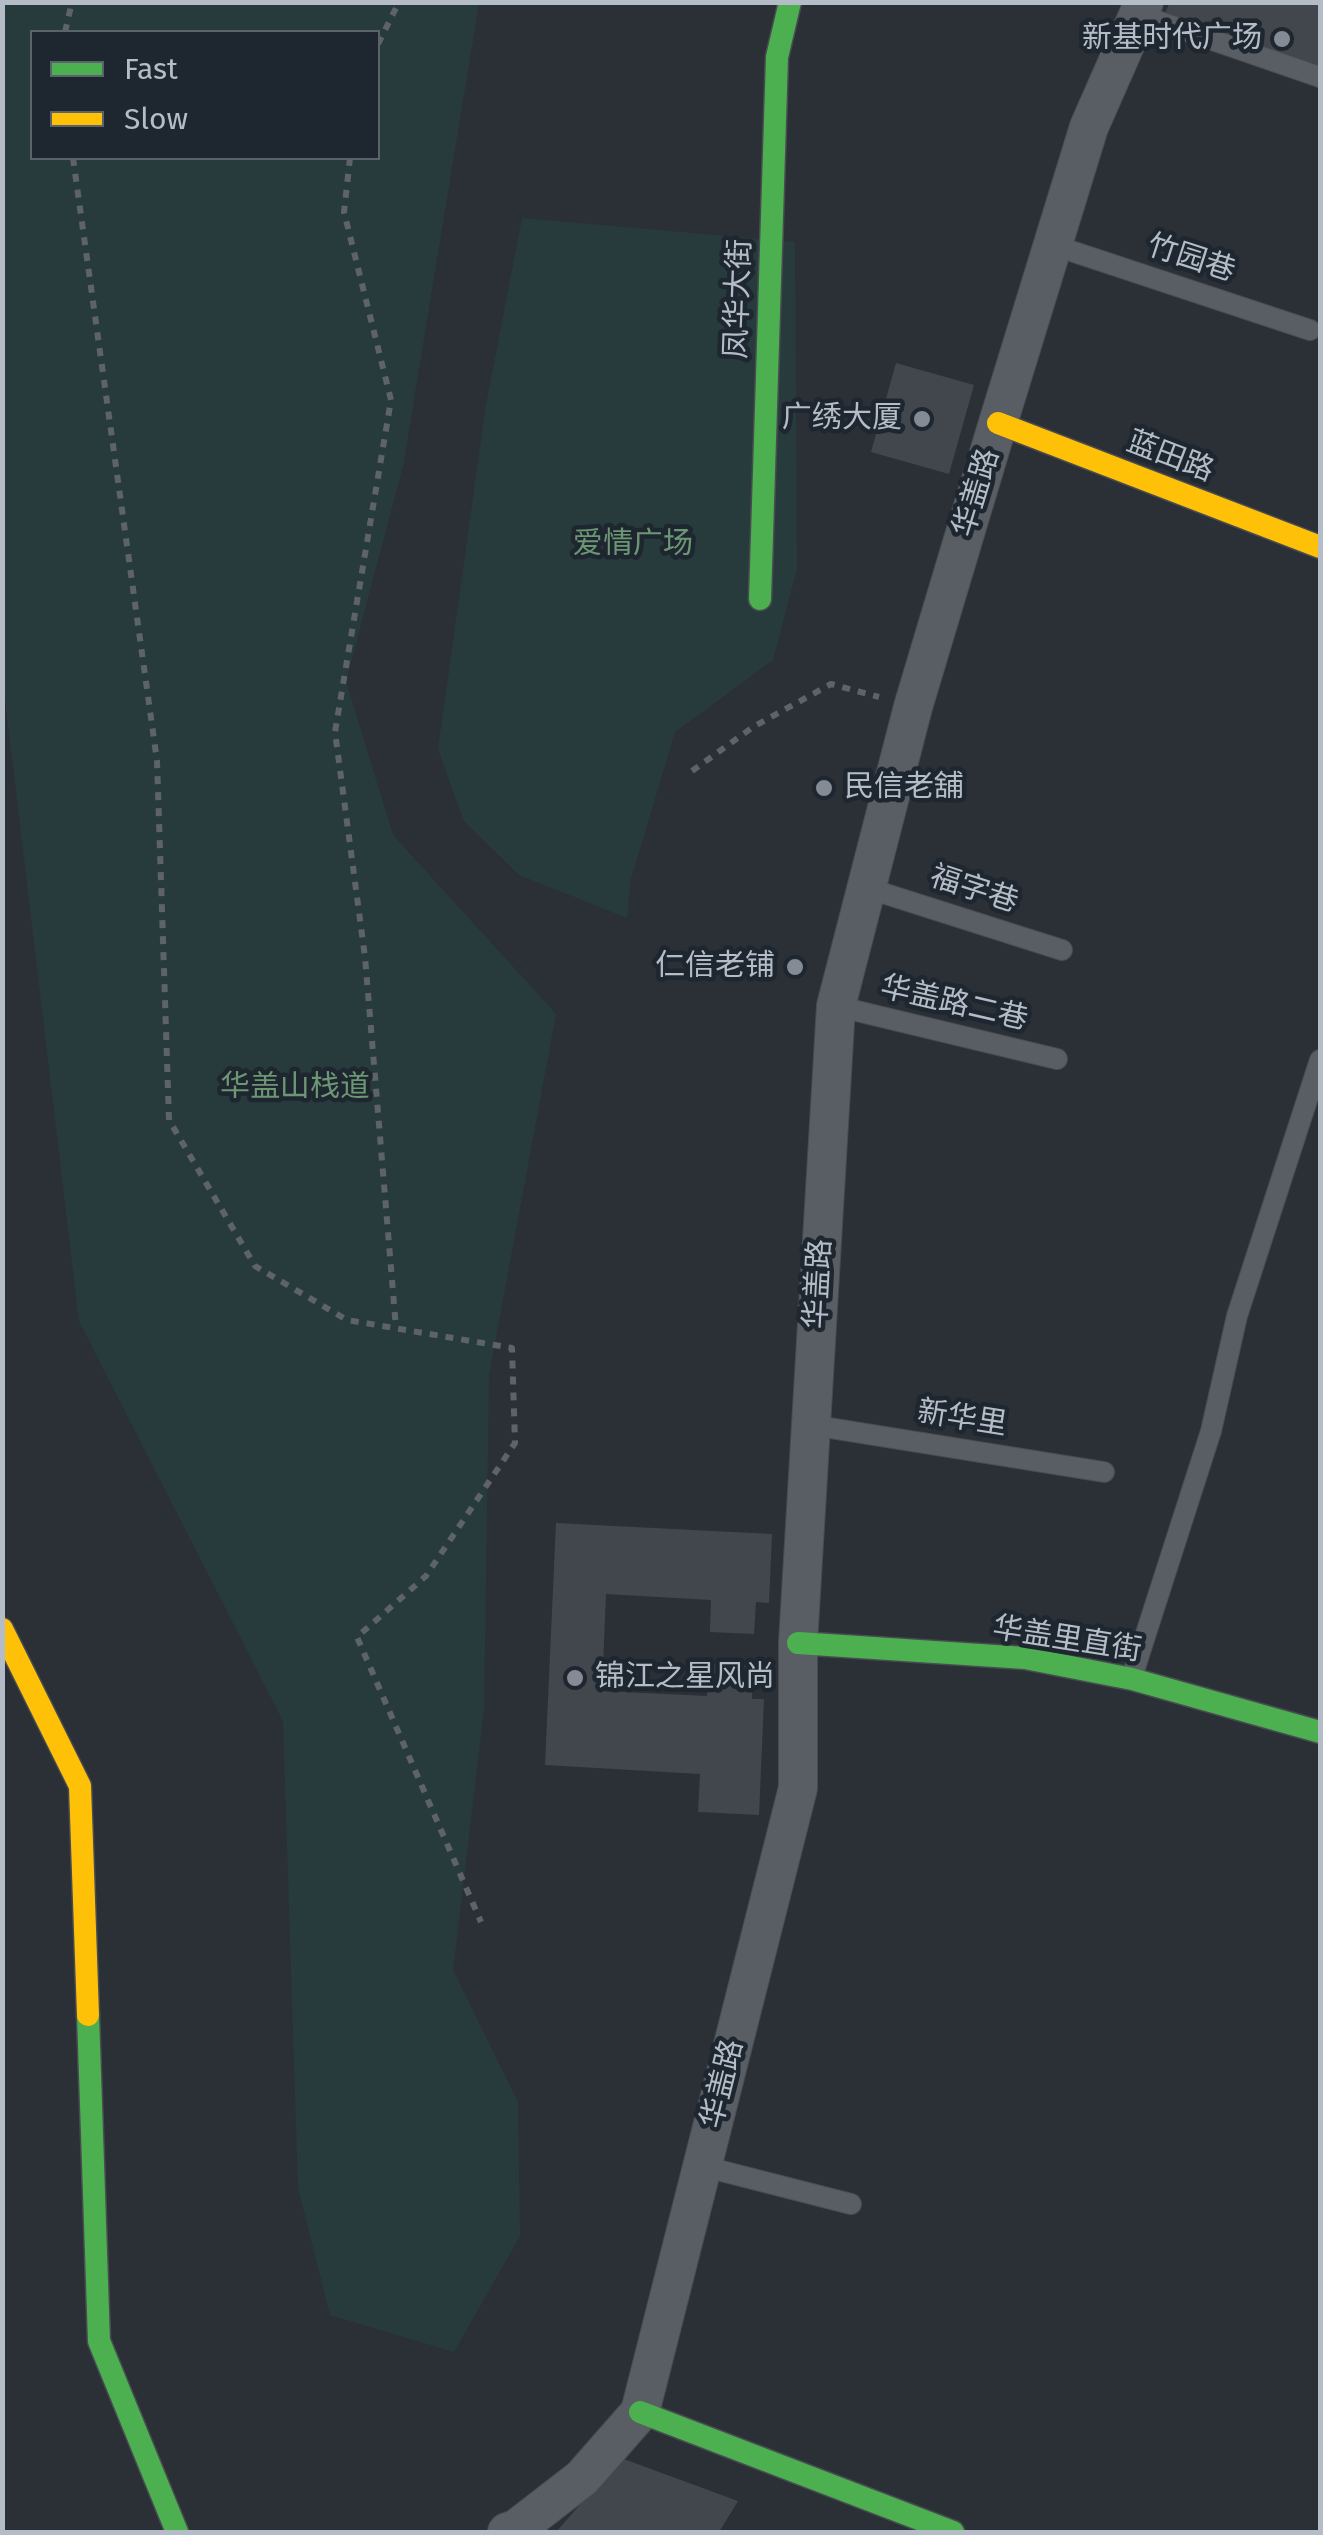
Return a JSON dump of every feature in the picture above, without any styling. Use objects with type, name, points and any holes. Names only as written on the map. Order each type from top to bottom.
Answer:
[{"type":"street","name":"凤华大街","points":[[760,599],[777,57],[790,2]]},
{"type":"street","name":"华盖路","points":[[507,2532],[582,2478],[640,2412],[798,1788],[798,1643],[836,1006],[914,707],[1052,245],[1089,126],[1141,8]]},
{"type":"street","name":"蓝田路","points":[[998,423],[1320,547]]},
{"type":"street","points":[[2,1629],[80,1786],[99,2341],[177,2532]]},
{"type":"street","name":"华盖里直街","points":[[798,1643],[1025,1658],[1132,1679],[1320,1732]]},
{"type":"street","points":[[640,2412],[953,2532]]},
{"type":"lane","points":[[1141,8],[1320,77]]},
{"type":"lane","name":"竹园巷","points":[[1052,245],[1310,330]]},
{"type":"lane","name":"福字巷","points":[[867,888],[1062,950]]},
{"type":"lane","name":"华盖路二巷","points":[[836,1006],[1058,1059]]},
{"type":"lane","points":[[1132,1679],[1211,1430],[1236,1316],[1320,1060]]},
{"type":"lane","name":"新华里","points":[[811,1425],[1104,1472]]},
{"type":"lane","points":[[702,2166],[851,2204]]},
{"type":"path","points":[[65,30],[72,2]]},
{"type":"path","points":[[380,40],[399,2]]},
{"type":"path","points":[[73,160],[157,761],[169,1120],[255,1266],[347,1320],[512,1348],[516,1443],[426,1576],[357,1636],[480,1922]]},
{"type":"path","points":[[350,160],[344,212],[391,400],[335,732],[366,957],[396,1328]]},
{"type":"path","points":[[692,771],[753,727],[830,684],[914,707]]},
{"type":"green space","name":"华盖山栈道","points":[[2,3],[479,3],[403,466],[346,681],[393,835],[556,1014],[489,1375],[484,1709],[453,1970],[518,2102],[520,2236],[454,2352],[330,2315],[298,2187],[283,1721],[79,1321],[2,673]]},
{"type":"green space","name":"爱情广场","points":[[522,218],[795,242],[797,568],[773,660],[675,732],[631,879],[627,918],[519,875],[464,821],[438,749],[486,405]]},
{"type":"building","name":"新基时代广场","points":[[1170,2],[1320,2],[1320,66],[1165,13]]},
{"type":"building","name":"广绣大厦","points":[[896,363],[974,385],[949,474],[871,452]]},
{"type":"building","name":"锦江之星风尚","points":[[556,1523],[772,1534],[769,1603],[756,1602],[754,1634],[710,1632],[711,1600],[606,1594],[602,1691],[707,1696],[708,1663],[753,1666],[752,1699],[764,1699],[759,1815],[698,1812],[700,1774],[545,1765]]},
{"type":"building","points":[[621,2458],[738,2501],[719,2532],[556,2532]]},
{"type":"traffic: fast","points":[[760,599],[777,57],[790,2]]},
{"type":"traffic: fast","points":[[798,1643],[1025,1658],[1132,1679],[1320,1732]]},
{"type":"traffic: fast","points":[[88,2015],[99,2341],[177,2532]]},
{"type":"traffic: fast","points":[[640,2412],[953,2532]]},
{"type":"traffic: slow","points":[[998,423],[1320,547]]},
{"type":"traffic: slow","points":[[2,1629],[80,1786],[88,2015]]},
{"type":"place","name":"新基时代广场","points":[[1282,39]]},
{"type":"place","name":"广绣大厦","points":[[922,419]]},
{"type":"place","name":"民信老舖","points":[[824,788]]},
{"type":"place","name":"仁信老铺","points":[[795,967]]},
{"type":"place","name":"锦江之星风尚","points":[[575,1678]]}]
